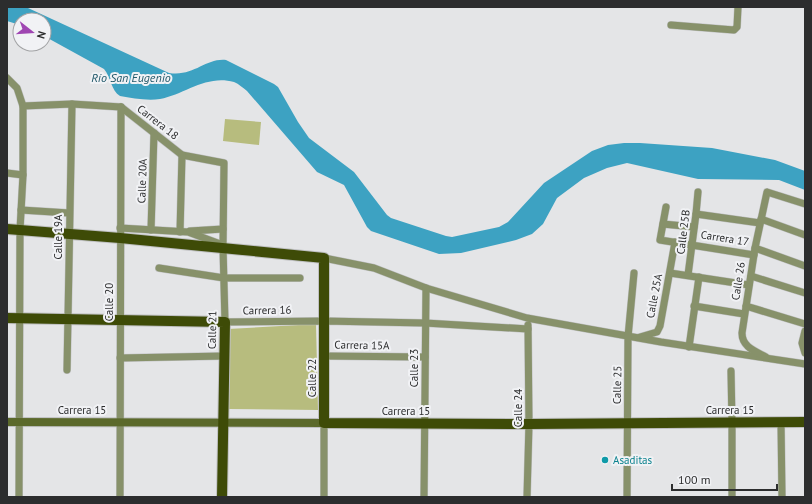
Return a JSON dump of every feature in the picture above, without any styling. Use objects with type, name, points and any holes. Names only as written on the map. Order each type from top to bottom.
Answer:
[{"type":"main road","points":[[7,229],[69,234],[120,233],[324,258]]},
{"type":"main road","name":"Calle 22","points":[[324,258],[324,423]]},
{"type":"main road","name":"Carrera 16","points":[[7,318],[225,322]]},
{"type":"main road","name":"Calle 21","points":[[222,497],[225,322]]},
{"type":"main road","name":"Carrera 15","points":[[7,422],[529,424],[805,422]]},
{"type":"street","points":[[671,25],[734,30],[737,27],[738,7]]},
{"type":"street","points":[[7,78],[17,88],[23,106],[20,230],[19,497]]},
{"type":"street","points":[[23,106],[72,104],[121,107]]},
{"type":"street","name":"Calle 19A","points":[[67,370],[72,104]]},
{"type":"street","name":"Carrera 18","points":[[121,107],[182,155]]},
{"type":"street","name":"Calle 20","points":[[120,497],[121,107]]},
{"type":"street","name":"Calle 20A","points":[[151,230],[154,133]]},
{"type":"street","points":[[180,232],[182,155]]},
{"type":"street","name":"Calle 21","points":[[182,155],[224,163],[223,246],[225,322]]},
{"type":"street","points":[[7,172],[22,175]]},
{"type":"street","name":"Calle 25B","points":[[688,275],[698,192]]},
{"type":"street","name":"Calle 26","points":[[769,359],[751,349],[742,339],[744,314],[760,221],[767,192],[805,204]]},
{"type":"street","points":[[666,207],[663,224],[694,227]]},
{"type":"street","points":[[21,210],[69,213]]},
{"type":"street","points":[[696,214],[760,221],[805,235]]},
{"type":"street","name":"Carrera 17","points":[[663,224],[660,240],[754,252],[805,266]]},
{"type":"street","points":[[120,233],[151,230],[188,232],[224,229]]},
{"type":"street","points":[[188,232],[223,246]]},
{"type":"street","name":"Calle 25A","points":[[637,338],[657,332],[660,326],[675,242]]},
{"type":"street","points":[[324,258],[374,268],[426,288],[527,318],[628,337],[805,364]]},
{"type":"street","points":[[160,268],[224,278],[300,278]]},
{"type":"street","points":[[670,272],[749,285]]},
{"type":"street","name":"Calle 25","points":[[627,497],[628,337],[634,273]]},
{"type":"street","points":[[751,276],[805,293]]},
{"type":"street","points":[[689,347],[699,277]]},
{"type":"street","name":"Calle 23","points":[[424,497],[426,288]]},
{"type":"street","points":[[694,306],[744,314]]},
{"type":"street","points":[[746,306],[805,324]]},
{"type":"street","name":"Calle 24","points":[[527,318],[529,424],[527,497]]},
{"type":"street","name":"Carrera 16","points":[[225,322],[324,321],[425,323],[528,329]]},
{"type":"street","points":[[805,331],[802,343],[805,353]]},
{"type":"street","points":[[120,358],[224,356]]},
{"type":"street","name":"Carrera 15A","points":[[324,356],[425,357]]},
{"type":"street","points":[[731,371],[732,497]]},
{"type":"street","points":[[781,422],[782,497]]},
{"type":"street","name":"Calle 22","points":[[324,423],[324,497]]},
{"type":"green space","points":[[225,119],[261,122],[259,145],[223,141]]},
{"type":"green space","points":[[316,324],[318,410],[229,409],[228,329]]},
{"type":"water","name":"Río San Eugenio","points":[[7,7],[28,8],[37,12],[12,12],[12,23],[7,21]]},
{"type":"water","name":"Río San Eugenio","points":[[52,19],[169,73],[178,74],[212,62],[226,60],[274,84],[278,87],[309,138],[354,172],[387,215],[391,218],[446,236],[452,237],[499,227],[508,222],[544,183],[592,151],[608,145],[640,143],[712,148],[775,160],[805,171],[805,190],[779,180],[698,179],[627,163],[607,168],[584,178],[557,198],[543,224],[532,234],[516,240],[461,253],[439,254],[371,231],[367,227],[344,185],[317,172],[247,91],[238,84],[224,80],[215,81],[196,86],[169,97],[155,100],[140,99],[120,96],[117,94],[104,69],[52,40]]},
{"type":"place","name":"Asaditas","points":[[605,460]]}]
